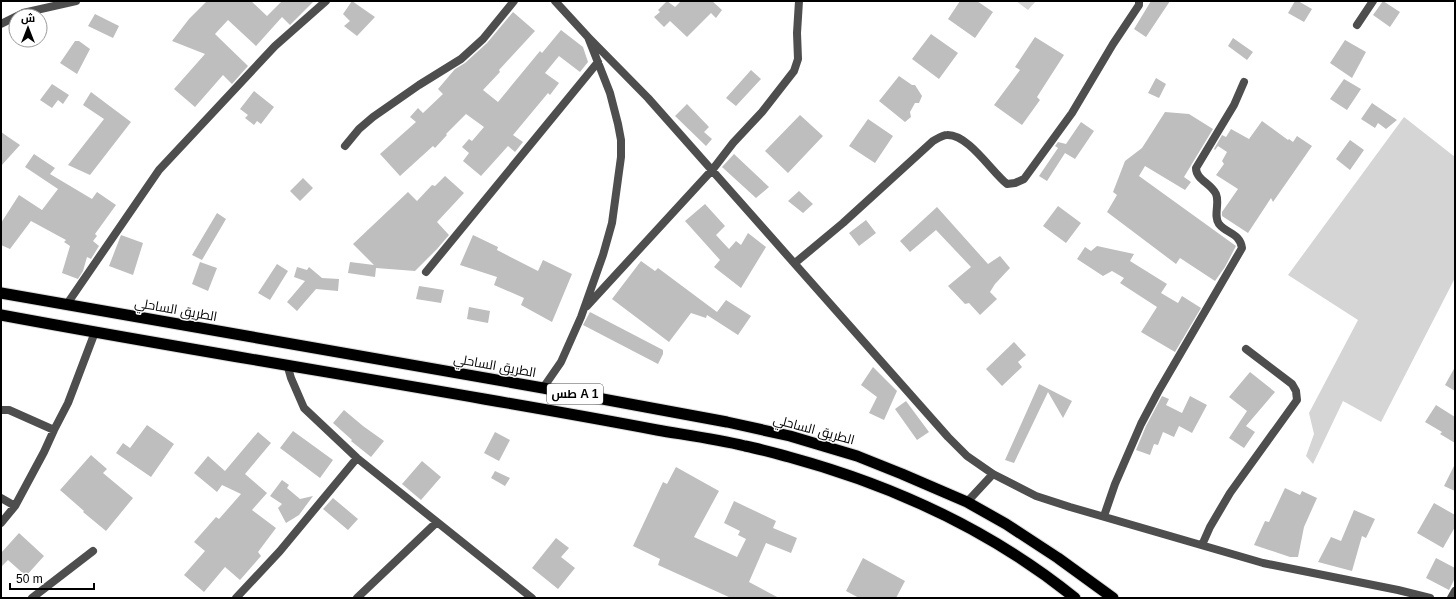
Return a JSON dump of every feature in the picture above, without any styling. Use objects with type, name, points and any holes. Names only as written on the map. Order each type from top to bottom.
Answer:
[{"type":"highway","name":"الطريق الساحلي","points":[[1,293],[543,388],[727,422],[790,436],[857,456],[967,502],[1006,524],[1058,558],[1113,598]]},
{"type":"highway","name":"طس A 1","points":[[1,315],[534,407],[747,446],[815,464],[864,481],[919,503],[973,530],[1054,581],[1075,598]]},
{"type":"street","points":[[1,24],[23,13],[76,1]]},
{"type":"street","points":[[67,304],[159,170],[275,46],[326,1]]},
{"type":"street","points":[[345,146],[359,129],[374,117],[466,54],[483,39],[514,1]]},
{"type":"street","points":[[555,1],[648,98],[713,169],[948,437],[967,456],[993,474],[1036,496],[1263,563],[1398,590],[1430,598]]},
{"type":"street","points":[[584,310],[713,169],[762,112],[794,71],[798,58],[797,33],[799,1]]},
{"type":"street","points":[[795,263],[843,223],[933,141],[946,135],[957,136],[973,148],[998,177],[1007,184],[1015,184],[1024,179],[1072,113],[1113,44],[1139,5],[1139,1]]},
{"type":"street","points":[[1357,25],[1373,1]]},
{"type":"street","points":[[543,388],[561,362],[584,310],[603,255],[612,223],[621,156],[621,140],[610,92],[588,37]]},
{"type":"street","points":[[426,272],[598,62]]},
{"type":"street","points":[[1104,516],[1115,484],[1148,411],[1178,356],[1242,248],[1239,239],[1219,223],[1217,219],[1218,200],[1216,194],[1213,189],[1198,176],[1196,173],[1196,168],[1234,105],[1244,82]]},
{"type":"street","points":[[1,523],[15,506],[44,452],[68,403],[95,332]]},
{"type":"street","points":[[1202,545],[1210,527],[1230,493],[1297,400],[1296,391],[1292,384],[1246,349]]},
{"type":"street","points":[[287,364],[291,378],[304,408],[357,458],[532,598]]},
{"type":"street","points":[[1,410],[9,410],[54,430]]},
{"type":"street","points":[[236,598],[280,550],[357,458]]},
{"type":"street","points":[[967,502],[993,474]]},
{"type":"street","points":[[1,498],[15,506]]},
{"type":"street","points":[[357,598],[437,522]]},
{"type":"street","points":[[32,598],[93,550]]},
{"type":"street","points":[[1451,598],[1455,591]]},
{"type":"shaded area","points":[[1016,1],[1036,1],[1028,10]]},
{"type":"shaded area","points":[[1404,117],[1455,157],[1455,278],[1381,422],[1343,401],[1313,464],[1306,456],[1314,434],[1309,413],[1358,320],[1288,275]]},
{"type":"building","points":[[207,1],[251,1],[267,16],[282,1],[314,1],[290,25],[282,17],[256,46],[228,20],[215,34],[248,66],[232,84],[223,75],[195,107],[174,89],[205,54],[172,41],[189,19]]},
{"type":"building","points":[[352,1],[375,17],[357,36],[344,26],[350,21],[343,14]]},
{"type":"building","points":[[667,1],[675,7],[681,1],[712,1],[722,10],[716,18],[711,13],[687,37],[670,21],[664,27],[654,17],[660,12],[658,10]]},
{"type":"building","points":[[960,1],[977,1],[993,12],[975,38],[948,19]]},
{"type":"building","points":[[1151,1],[1170,1],[1146,37],[1134,29]]},
{"type":"building","points":[[1295,1],[1298,1],[1312,9],[1304,22],[1288,13]]},
{"type":"building","points":[[1383,1],[1400,12],[1390,27],[1373,15]]},
{"type":"building","points":[[513,12],[535,31],[499,70],[500,72],[483,90],[498,102],[540,51],[542,53],[561,30],[583,47],[588,62],[580,72],[559,56],[545,73],[559,83],[550,95],[548,93],[513,135],[523,142],[515,152],[508,146],[481,176],[463,161],[469,153],[462,147],[469,139],[472,141],[484,127],[466,114],[446,134],[447,135],[435,148],[433,146],[400,176],[380,154],[416,122],[410,117],[418,108],[423,113],[443,94],[438,89],[455,69],[465,63],[487,43]]},
{"type":"building","points":[[95,14],[119,26],[113,38],[88,26]]},
{"type":"building","points":[[931,34],[958,53],[939,79],[912,59]]},
{"type":"building","points":[[1035,37],[1064,55],[1037,97],[1040,100],[1022,125],[994,105],[1020,70],[1015,67]]},
{"type":"building","points":[[1233,38],[1253,52],[1247,60],[1228,46]]},
{"type":"building","points":[[1345,40],[1366,52],[1352,78],[1330,63]]},
{"type":"building","points":[[75,41],[79,41],[90,49],[77,74],[60,63]]},
{"type":"building","points":[[751,70],[761,79],[736,106],[726,98]]},
{"type":"building","points":[[899,76],[912,85],[915,85],[922,96],[919,103],[915,103],[910,112],[911,117],[905,122],[879,101]]},
{"type":"building","points":[[1156,78],[1166,84],[1159,98],[1148,93]]},
{"type":"building","points":[[1344,79],[1361,89],[1347,110],[1330,99]]},
{"type":"building","points":[[52,84],[69,95],[63,104],[58,100],[52,108],[40,100]]},
{"type":"building","points":[[254,91],[274,107],[261,124],[257,121],[254,125],[245,118],[248,115],[240,109]]},
{"type":"building","points":[[91,92],[131,122],[90,175],[68,165],[104,119],[83,105]]},
{"type":"building","points":[[1372,103],[1397,120],[1386,129],[1378,123],[1375,128],[1361,119]]},
{"type":"building","points":[[687,104],[709,127],[704,132],[712,139],[706,146],[675,116]]},
{"type":"building","points":[[1165,112],[1189,114],[1213,129],[1184,177],[1191,182],[1185,190],[1145,166],[1139,176],[1236,246],[1225,267],[1215,281],[1180,258],[1176,264],[1107,212],[1117,195],[1113,192],[1125,161],[1142,148]]},
{"type":"building","points":[[800,115],[823,136],[788,173],[765,151]]},
{"type":"building","points":[[868,119],[893,136],[875,163],[849,146]]},
{"type":"building","points":[[1262,121],[1288,140],[1289,139],[1293,142],[1297,136],[1312,146],[1273,202],[1271,198],[1248,233],[1222,216],[1222,212],[1238,189],[1216,175],[1224,164],[1222,161],[1227,152],[1218,146],[1215,150],[1214,149],[1222,135],[1226,137],[1231,129],[1249,139]]},
{"type":"building","points":[[1081,122],[1094,131],[1075,159],[1065,153],[1047,181],[1039,176],[1058,148],[1055,146],[1058,142],[1066,144]]},
{"type":"building","points":[[1,132],[20,145],[1,166]]},
{"type":"building","points":[[1350,140],[1364,150],[1350,170],[1336,159]]},
{"type":"building","points":[[34,154],[55,168],[50,174],[92,199],[97,192],[116,205],[95,234],[97,236],[93,241],[99,246],[91,259],[87,257],[83,271],[78,279],[62,273],[70,246],[64,242],[66,240],[31,221],[10,249],[1,245],[1,223],[19,195],[42,210],[58,189],[25,167]]},
{"type":"building","points":[[734,154],[769,187],[756,198],[722,167]]},
{"type":"building","points":[[445,176],[464,193],[437,222],[449,235],[415,271],[376,268],[375,277],[348,273],[350,262],[374,265],[353,244],[408,192],[417,201],[432,185],[435,186]]},
{"type":"building","points":[[303,178],[313,188],[300,201],[290,191]]},
{"type":"building","points":[[799,191],[813,204],[803,213],[788,201]]},
{"type":"building","points":[[705,204],[725,226],[716,235],[729,249],[736,241],[741,245],[748,233],[766,247],[741,288],[714,267],[720,260],[685,221]]},
{"type":"building","points":[[1058,206],[1081,223],[1066,243],[1043,226]]},
{"type":"building","points":[[937,207],[988,264],[1000,256],[1010,268],[995,284],[990,292],[997,299],[980,315],[969,303],[965,304],[948,286],[971,267],[936,230],[910,252],[900,241]]},
{"type":"building","points":[[217,213],[226,219],[202,260],[192,255]]},
{"type":"building","points":[[866,220],[876,233],[859,246],[849,233]]},
{"type":"building","points":[[121,235],[143,243],[133,275],[109,266]]},
{"type":"building","points":[[473,235],[498,247],[497,250],[538,271],[543,260],[572,274],[552,322],[521,305],[524,298],[494,285],[497,277],[460,265]]},
{"type":"building","points":[[1097,246],[1134,254],[1130,261],[1167,284],[1161,293],[1178,303],[1182,296],[1201,308],[1175,352],[1141,332],[1157,307],[1120,283],[1124,278],[1112,271],[1103,276],[1077,259],[1085,247],[1091,251]]},
{"type":"building","points":[[641,261],[655,271],[658,268],[717,312],[726,300],[751,316],[738,335],[707,315],[706,318],[691,313],[669,342],[612,299]]},
{"type":"building","points":[[200,262],[217,268],[208,291],[192,284]]},
{"type":"building","points":[[277,264],[288,271],[270,300],[258,293]]},
{"type":"building","points":[[297,267],[307,270],[309,267],[322,278],[339,279],[338,291],[316,289],[297,311],[287,302],[305,281],[294,277]]},
{"type":"building","points":[[419,286],[444,290],[441,303],[416,299]]},
{"type":"building","points":[[469,307],[490,311],[488,323],[467,319]]},
{"type":"building","points":[[590,312],[663,350],[663,354],[658,364],[583,325]]},
{"type":"building","points":[[1014,342],[1026,355],[1018,362],[1022,367],[1002,386],[986,369]]},
{"type":"building","points":[[873,367],[897,391],[884,420],[869,413],[877,397],[861,385]]},
{"type":"building","points":[[1455,367],[1455,391],[1445,385]]},
{"type":"building","points":[[1250,372],[1275,392],[1246,426],[1255,432],[1244,448],[1229,438],[1247,411],[1229,397]]},
{"type":"building","points":[[1039,384],[1072,401],[1063,418],[1048,392],[1014,463],[1005,460]]},
{"type":"building","points":[[1162,396],[1169,399],[1166,405],[1182,413],[1190,396],[1207,405],[1192,433],[1179,426],[1174,437],[1163,432],[1158,445],[1154,444],[1150,455],[1136,450],[1146,426]]},
{"type":"building","points":[[906,401],[929,432],[917,440],[895,409]]},
{"type":"building","points":[[1436,405],[1455,417],[1455,443],[1440,434],[1442,432],[1425,422]]},
{"type":"building","points":[[344,410],[384,441],[371,457],[351,441],[352,440],[333,423]]},
{"type":"building","points":[[147,425],[174,444],[151,477],[116,453],[123,443],[130,448]]},
{"type":"building","points":[[293,431],[333,460],[320,478],[280,448]]},
{"type":"building","points":[[258,432],[271,443],[245,474],[267,493],[252,510],[276,528],[258,552],[261,556],[240,580],[225,567],[204,592],[184,575],[205,551],[194,542],[216,517],[219,519],[241,494],[222,485],[217,492],[194,473],[208,456],[225,471]]},
{"type":"building","points":[[495,432],[510,440],[499,461],[484,453]]},
{"type":"building","points":[[91,455],[107,469],[103,473],[133,498],[106,531],[60,490]]},
{"type":"building","points":[[422,461],[441,477],[421,500],[402,484]]},
{"type":"building","points":[[1455,464],[1455,491],[1444,486]]},
{"type":"building","points":[[676,467],[719,491],[694,537],[737,557],[746,539],[738,535],[740,531],[724,523],[734,501],[776,521],[773,528],[797,538],[791,553],[766,543],[749,582],[779,598],[731,598],[658,565],[660,559],[633,546],[663,482],[667,484]]},
{"type":"building","points":[[495,471],[510,478],[505,486],[491,478]]},
{"type":"building","points":[[282,480],[289,485],[287,488],[300,499],[313,496],[299,515],[286,523],[278,508],[282,504],[270,496]]},
{"type":"building","points":[[1285,488],[1300,495],[1302,491],[1317,498],[1304,527],[1298,557],[1290,557],[1254,545],[1265,521],[1269,522]]},
{"type":"building","points":[[333,498],[358,519],[348,530],[323,509]]},
{"type":"building","points":[[1434,503],[1455,515],[1455,527],[1443,548],[1417,533]]},
{"type":"building","points":[[1354,510],[1375,519],[1366,538],[1362,536],[1352,571],[1318,562],[1331,537],[1341,541]]},
{"type":"building","points":[[19,533],[44,556],[26,576],[8,560],[1,567],[1,553]]},
{"type":"building","points":[[556,538],[569,548],[561,557],[575,568],[558,589],[532,568]]},
{"type":"building","points":[[863,558],[905,581],[896,598],[859,598],[846,591]]},
{"type":"building","points":[[1436,558],[1455,568],[1455,578],[1449,590],[1426,578]]}]
